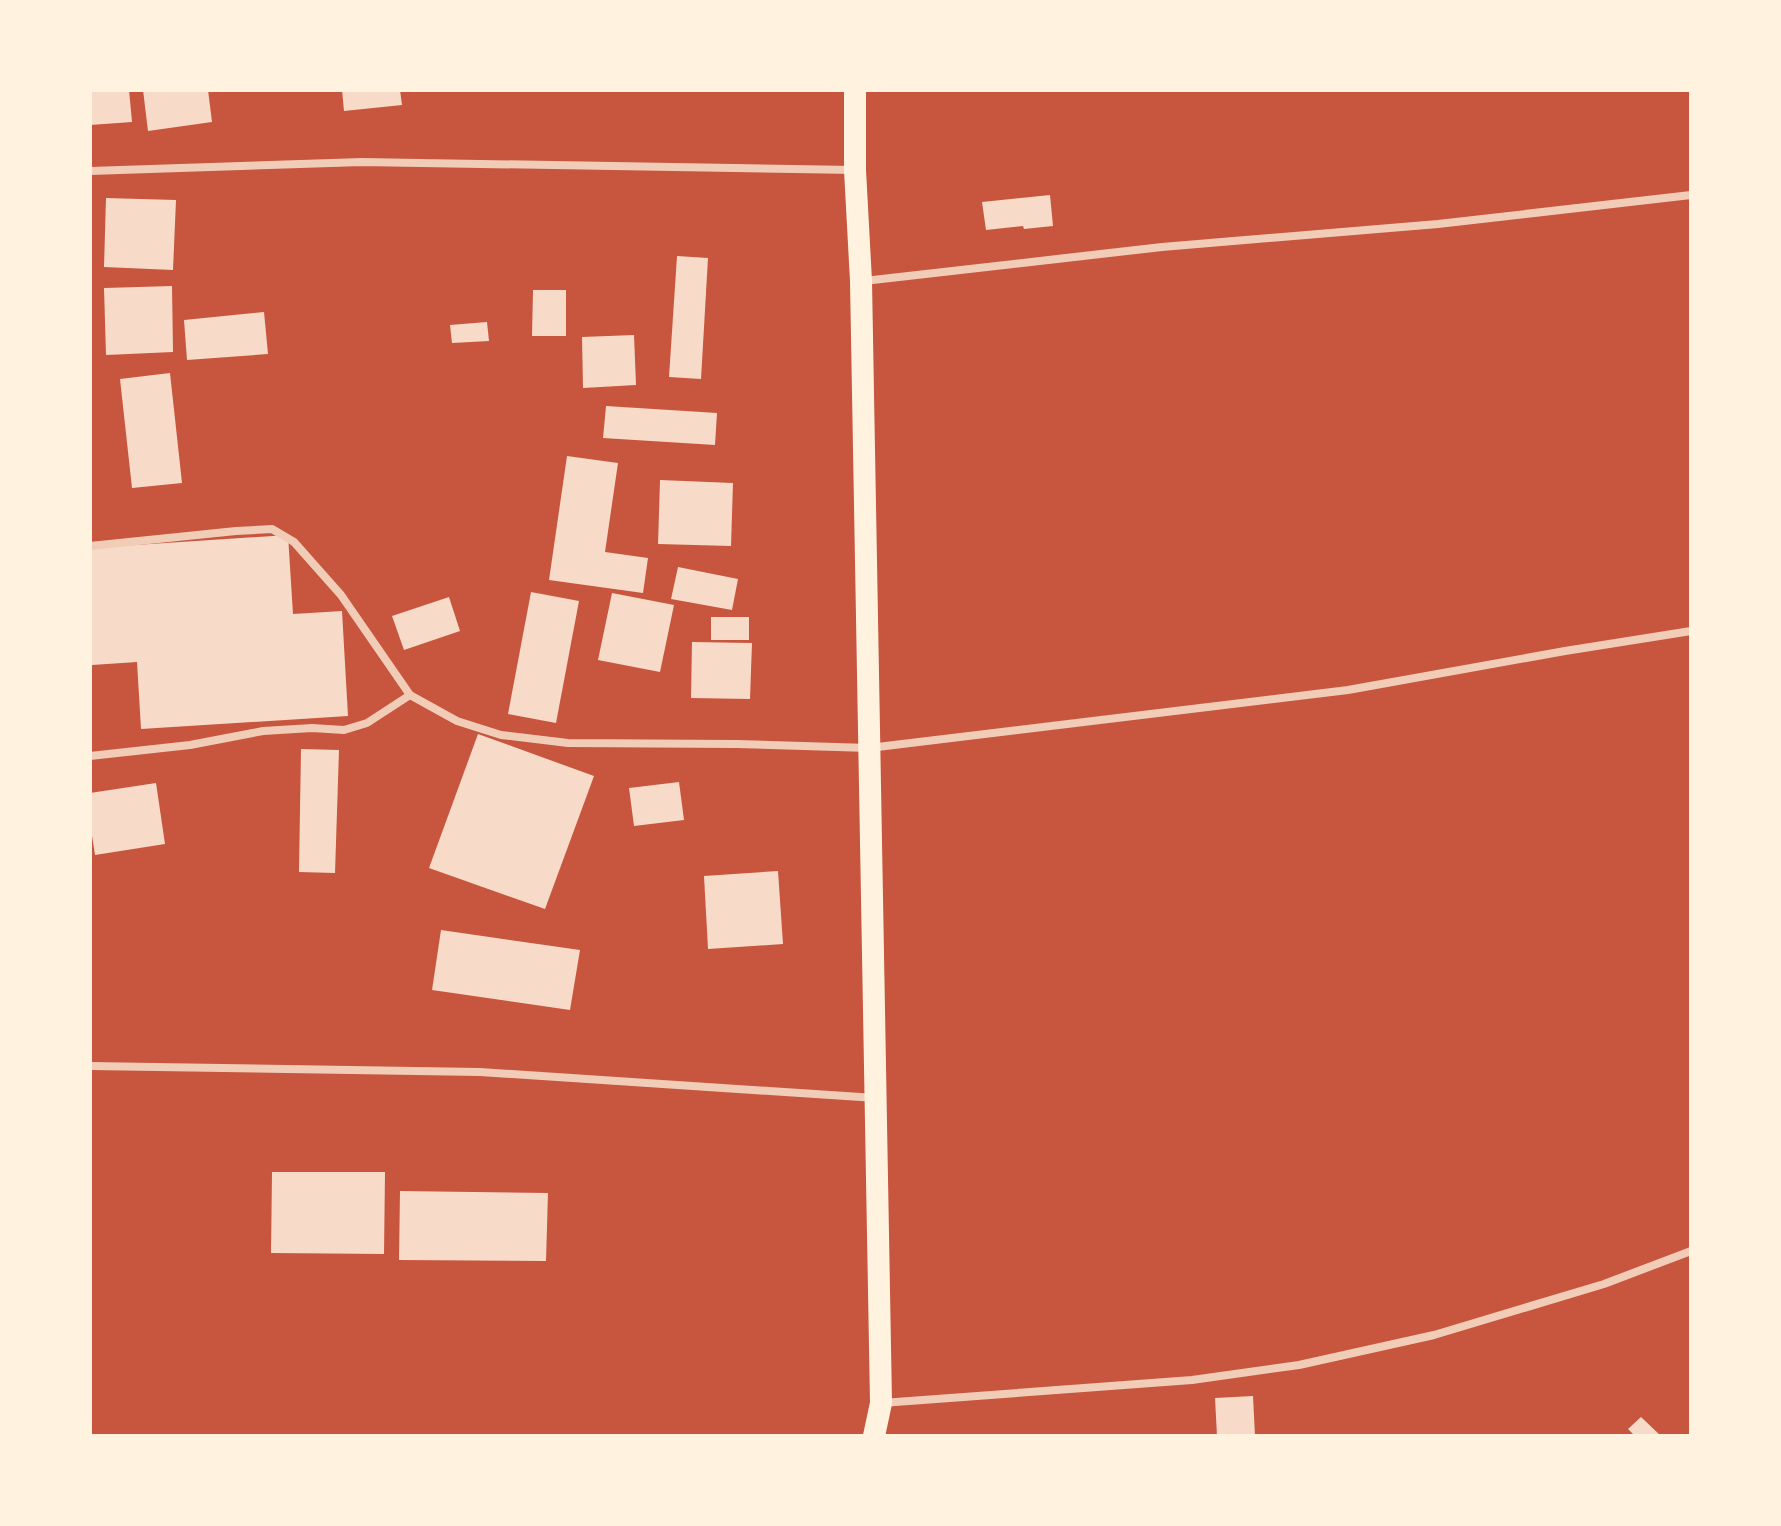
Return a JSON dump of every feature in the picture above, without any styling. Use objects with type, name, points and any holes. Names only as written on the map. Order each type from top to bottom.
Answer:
[{"type":"highway","points":[[855,90],[881,1403],[874,1436]]},
{"type":"street","points":[[90,171],[362,162],[855,170]]},
{"type":"street","points":[[861,281],[1162,247],[1438,224],[1691,195]]},
{"type":"street","points":[[90,546],[272,529],[294,542],[341,595],[410,695],[457,721],[501,735],[568,743],[869,748],[1348,690],[1691,631]]},
{"type":"street","points":[[90,756],[190,745],[263,731],[344,730],[367,723],[410,695]]},
{"type":"street","points":[[90,1066],[480,1072],[876,1098]]},
{"type":"street","points":[[881,1403],[1192,1380],[1299,1365],[1434,1335],[1604,1284],[1691,1251]]},
{"type":"building","points":[[90,90],[129,90],[132,122],[90,125]]},
{"type":"building","points":[[143,90],[208,90],[212,122],[148,131]]},
{"type":"building","points":[[342,90],[400,90],[402,105],[344,111]]},
{"type":"building","points":[[1050,195],[1053,226],[986,230],[982,202]]},
{"type":"building","points":[[106,198],[176,200],[173,270],[104,267]]},
{"type":"building","points":[[677,256],[708,258],[701,379],[669,377]]},
{"type":"building","points":[[172,286],[173,352],[106,355],[104,288]]},
{"type":"building","points":[[533,290],[566,290],[566,336],[532,336]]},
{"type":"building","points":[[264,312],[268,354],[187,360],[184,320]]},
{"type":"building","points":[[487,322],[489,341],[452,343],[450,325]]},
{"type":"building","points":[[634,335],[636,385],[583,388],[582,337]]},
{"type":"building","points":[[170,373],[182,483],[132,488],[120,379]]},
{"type":"building","points":[[606,406],[717,413],[715,445],[603,438]]},
{"type":"building","points":[[567,456],[618,463],[605,552],[648,558],[643,593],[549,580]]},
{"type":"building","points":[[660,480],[733,483],[731,546],[658,544]]},
{"type":"building","points":[[288,535],[293,614],[342,611],[348,716],[141,729],[137,662],[92,665],[90,548]]},
{"type":"building","points":[[678,567],[738,579],[732,610],[671,599]]},
{"type":"building","points":[[531,592],[579,601],[556,723],[508,714]]},
{"type":"building","points":[[612,593],[674,605],[660,672],[598,660]]},
{"type":"building","points":[[449,597],[460,631],[404,650],[392,616]]},
{"type":"building","points":[[711,617],[749,617],[749,640],[711,640]]},
{"type":"building","points":[[692,642],[752,643],[750,699],[691,698]]},
{"type":"building","points":[[478,734],[594,776],[545,909],[429,868]]},
{"type":"building","points":[[301,749],[339,750],[335,873],[299,872]]},
{"type":"building","points":[[679,782],[684,820],[634,826],[629,788]]},
{"type":"building","points":[[156,783],[165,844],[95,855],[90,823],[90,793]]},
{"type":"building","points":[[778,871],[783,944],[708,949],[704,876]]},
{"type":"building","points":[[441,930],[580,950],[570,1010],[432,990]]},
{"type":"building","points":[[272,1172],[385,1172],[384,1254],[271,1253]]},
{"type":"building","points":[[400,1191],[548,1193],[546,1261],[399,1260]]},
{"type":"building","points":[[1253,1396],[1255,1436],[1217,1436],[1215,1398]]},
{"type":"building","points":[[1641,1417],[1661,1436],[1635,1436],[1628,1429]]}]
